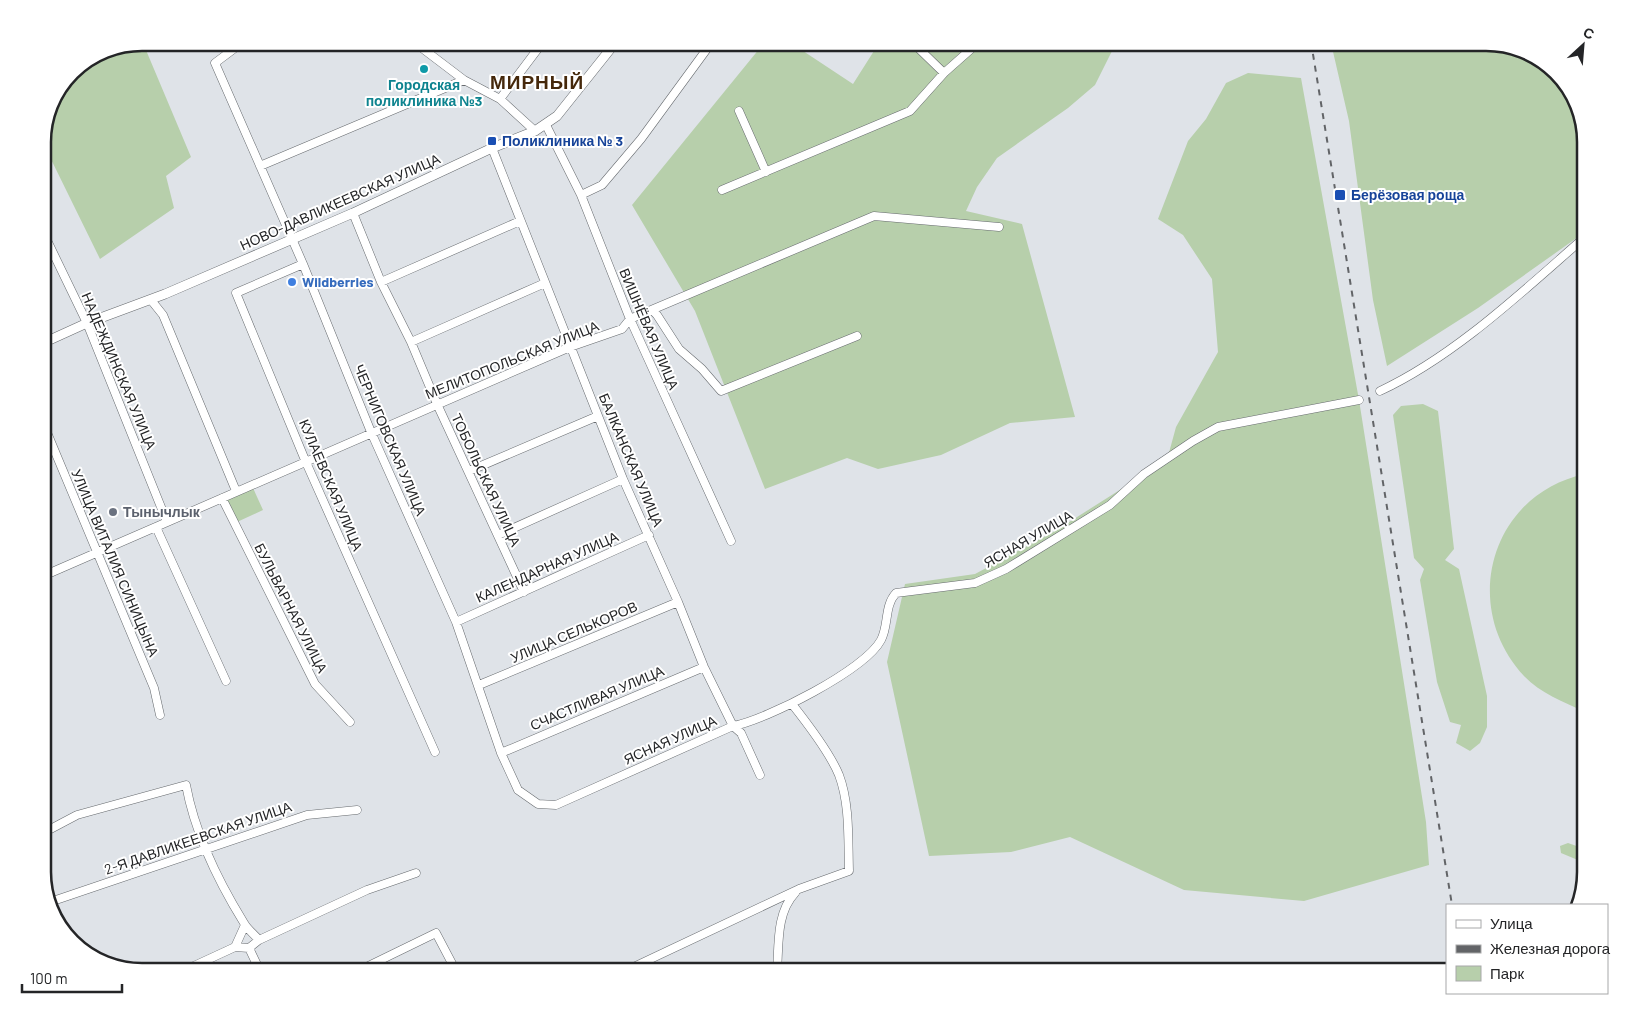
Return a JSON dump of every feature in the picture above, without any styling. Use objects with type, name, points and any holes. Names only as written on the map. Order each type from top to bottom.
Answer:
[{"type":"street","name":"ЧЕРНИГОВСКАЯ УЛИЦА","points":[[231,51],[215,63],[303,264],[371,432],[456,622],[501,753],[518,790],[538,804],[556,804]]},
{"type":"street","points":[[426,51],[464,80],[500,99],[535,131]]},
{"type":"street","points":[[500,99],[535,51]]},
{"type":"street","name":"НОВО-ДАВЛИКЕЕВСКАЯ УЛИЦА","points":[[51,339],[87,323],[151,300],[292,240],[492,148],[535,131],[546,125],[574,96],[609,51]]},
{"type":"street","points":[[581,195],[602,185],[641,140],[705,51]]},
{"type":"street","points":[[921,51],[944,73]]},
{"type":"street","points":[[722,190],[910,111],[944,73],[969,51]]},
{"type":"street","points":[[260,166],[464,80]]},
{"type":"street","points":[[739,111],[766,172]]},
{"type":"street","name":"ВИШНЁВАЯ УЛИЦА","points":[[546,125],[581,195],[630,319],[731,541]]},
{"type":"street","name":"БАЛКАНСКАЯ УЛИЦА","points":[[492,148],[623,479],[649,535],[704,666],[733,726],[741,733],[760,775]]},
{"type":"street","name":"ТОБОЛЬСКАЯ УЛИЦА","points":[[353,213],[381,282],[411,342],[437,404],[524,592]]},
{"type":"street","name":"МЕЛИТОПОЛЬСКАЯ УЛИЦА","points":[[51,573],[305,460],[570,347],[622,329],[630,319],[874,216],[999,227]]},
{"type":"street","points":[[381,282],[520,220]]},
{"type":"street","points":[[1380,391],[1408,378],[1501,310],[1577,244]]},
{"type":"street","name":"НАДЕЖДИНСКАЯ УЛИЦА","points":[[51,249],[87,323],[168,522]]},
{"type":"street","name":"КУЛАЕВСКАЯ УЛИЦА","points":[[303,264],[236,293],[305,460],[435,752]]},
{"type":"street","points":[[411,342],[545,283]]},
{"type":"street","points":[[151,300],[163,315],[236,491]]},
{"type":"street","points":[[652,310],[679,349],[702,369],[721,391],[856,336]]},
{"type":"street","name":"ЯСНАЯ УЛИЦА","points":[[556,804],[733,726],[747,723],[792,704],[866,658],[881,640],[890,600],[896,593],[975,583],[1006,569],[1110,504],[1144,474],[1193,441],[1218,427],[1359,400]]},
{"type":"street","points":[[469,471],[598,416]]},
{"type":"street","name":"УЛИЦА ВИТАЛИЯ СИНИЦЫНА","points":[[51,443],[154,688],[160,714]]},
{"type":"street","points":[[498,535],[623,479]]},
{"type":"street","name":"БУЛЬВАРНАЯ УЛИЦА","points":[[222,498],[315,684],[350,722]]},
{"type":"street","points":[[156,527],[226,680]]},
{"type":"street","name":"КАЛЕНДАРНАЯ УЛИЦА","points":[[456,622],[649,535]]},
{"type":"street","name":"УЛИЦА СЕЛЬКОРОВ","points":[[479,685],[678,602]]},
{"type":"street","name":"СЧАСТЛИВАЯ УЛИЦА","points":[[501,753],[704,666]]},
{"type":"street","points":[[645,963],[799,889],[849,871],[847,818],[839,775],[812,730],[792,704]]},
{"type":"street","points":[[51,829],[77,815],[186,785],[204,848],[245,926],[259,940]]},
{"type":"street","name":"2-Я ДАВЛИКЕЕВСКАЯ УЛИЦА","points":[[56,900],[204,848],[307,815],[358,810]]},
{"type":"street","points":[[202,963],[235,947],[249,948],[259,940],[367,890],[416,873]]},
{"type":"street","points":[[778,963],[780,927],[786,903],[799,889]]},
{"type":"street","points":[[235,947],[245,926]]},
{"type":"street","points":[[376,963],[436,933],[451,963]]},
{"type":"street","points":[[249,948],[256,963]]},
{"type":"green space","points":[[146,51],[191,157],[166,176],[174,208],[100,259],[51,159],[51,136],[54,119],[63,97],[87,70],[113,56]]},
{"type":"green space","points":[[757,51],[803,51],[853,84],[874,51],[1112,51],[1095,85],[1068,108],[997,158],[977,187],[966,211],[1022,224],[1075,417],[1010,423],[941,455],[878,469],[847,458],[765,489],[695,311],[632,205]]},
{"type":"green space","name":"Берёзовая роща","points":[[1333,51],[1486,51],[1509,54],[1531,63],[1554,82],[1572,113],[1577,136],[1577,238],[1478,308],[1387,366],[1373,300],[1349,121]]},
{"type":"green space","points":[[1248,73],[1301,78],[1359,400],[1426,822],[1429,865],[1304,901],[1184,890],[1070,837],[1011,852],[929,856],[887,662],[905,584],[975,574],[1055,531],[1167,460],[1176,427],[1218,352],[1212,279],[1183,235],[1158,219],[1188,141],[1206,119],[1226,83]]},
{"type":"green space","points":[[1423,404],[1438,411],[1454,549],[1445,560],[1459,569],[1487,696],[1487,727],[1480,743],[1470,751],[1456,743],[1461,725],[1450,722],[1437,682],[1420,580],[1424,569],[1414,558],[1393,415],[1401,406]]},
{"type":"green space","points":[[1577,477],[1577,708],[1545,692],[1524,676],[1504,648],[1493,618],[1490,587],[1495,556],[1507,528],[1527,504],[1553,486]]},
{"type":"green space","points":[[253,488],[263,510],[237,522],[226,500]]},
{"type":"green space","points":[[1568,843],[1577,846],[1577,860],[1561,853],[1560,846]]},
{"type":"railway","points":[[1312,51],[1452,904]]},
{"type":"place","name":"Городская поликлиника №3","points":[[424,69]]},
{"type":"place","name":"Поликлиника № 3","points":[[492,141]]},
{"type":"place","name":"Берёзовая роща","points":[[1340,195]]},
{"type":"place","name":"Wildberries","points":[[292,282]]},
{"type":"place","name":"Тынычлык","points":[[113,512]]},
{"type":"district","name":"МИРНЫЙ","points":[[537,82]]}]
